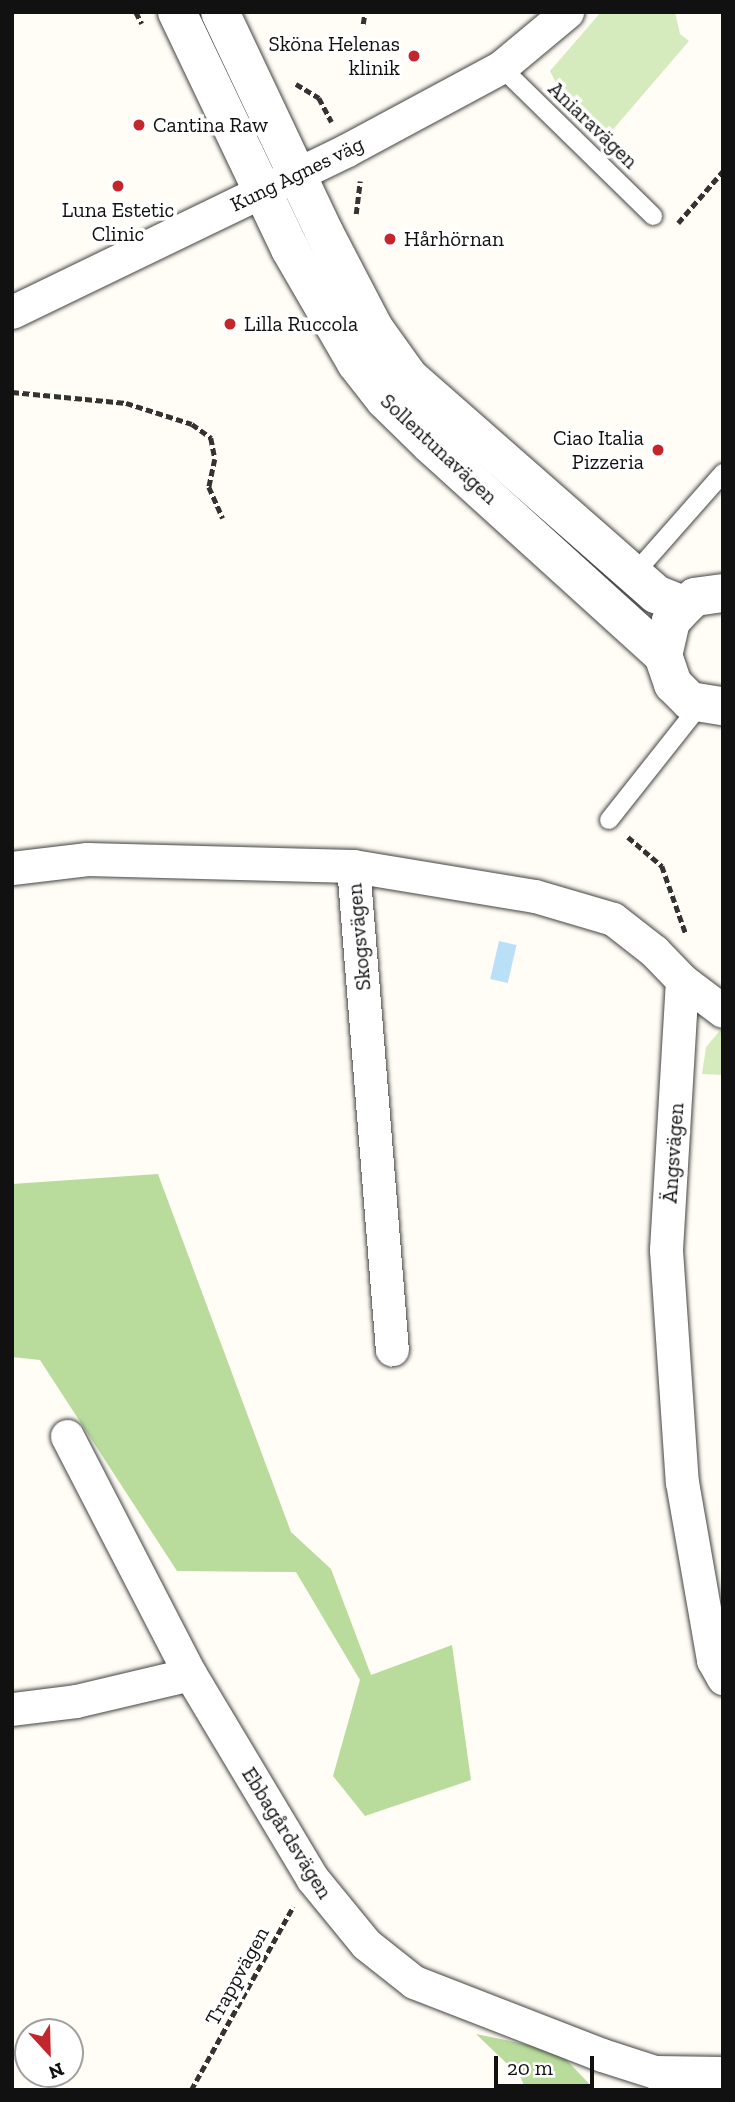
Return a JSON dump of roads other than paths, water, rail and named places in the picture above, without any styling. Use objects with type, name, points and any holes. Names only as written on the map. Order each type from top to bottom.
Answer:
[{"type":"street","name":"Sollentunavägen","points":[[177,12],[262,188],[343,340],[385,400],[663,654]]},
{"type":"street","name":"Sollentunavägen","points":[[220,12],[374,328],[410,377],[656,594],[711,594]]},
{"type":"street","name":"Kung Agnes väg","points":[[12,312],[262,188],[297,174],[500,67],[567,12]]},
{"type":"street","points":[[711,594],[671,621],[663,654],[676,688],[712,705]]},
{"type":"street","name":"Skogsvägen","points":[[12,868],[87,859],[353,866],[392,1349]]},
{"type":"street","points":[[353,866],[536,896],[613,919],[654,951],[682,980],[723,1011]]},
{"type":"street","name":"Ängsvägen","points":[[682,980],[666,1250],[682,1482],[713,1660],[723,1678]]},
{"type":"street","name":"Ebbagårdsvägen","points":[[67,1436],[190,1674],[312,1878],[366,1944],[414,1982],[464,2004],[655,2072],[723,2073]]},
{"type":"street","points":[[12,1709],[76,1701],[190,1674]]},
{"type":"lane","name":"Aniaravägen","points":[[500,67],[653,216]]},
{"type":"lane","points":[[634,574],[723,473]]},
{"type":"lane","points":[[609,820],[712,705]]},
{"type":"water","points":[[499,941],[517,945],[508,983],[490,979]]},
{"type":"place","name":"Sköna Helenas klinik","points":[[414,56]]},
{"type":"place","name":"Cantina Raw","points":[[139,125]]},
{"type":"place","name":"Luna Estetic Clinic","points":[[118,186]]},
{"type":"place","name":"Hårhörnan","points":[[390,239]]},
{"type":"place","name":"Lilla Ruccola","points":[[230,324]]},
{"type":"place","name":"Ciao Italia Pizzeria","points":[[658,450]]}]
